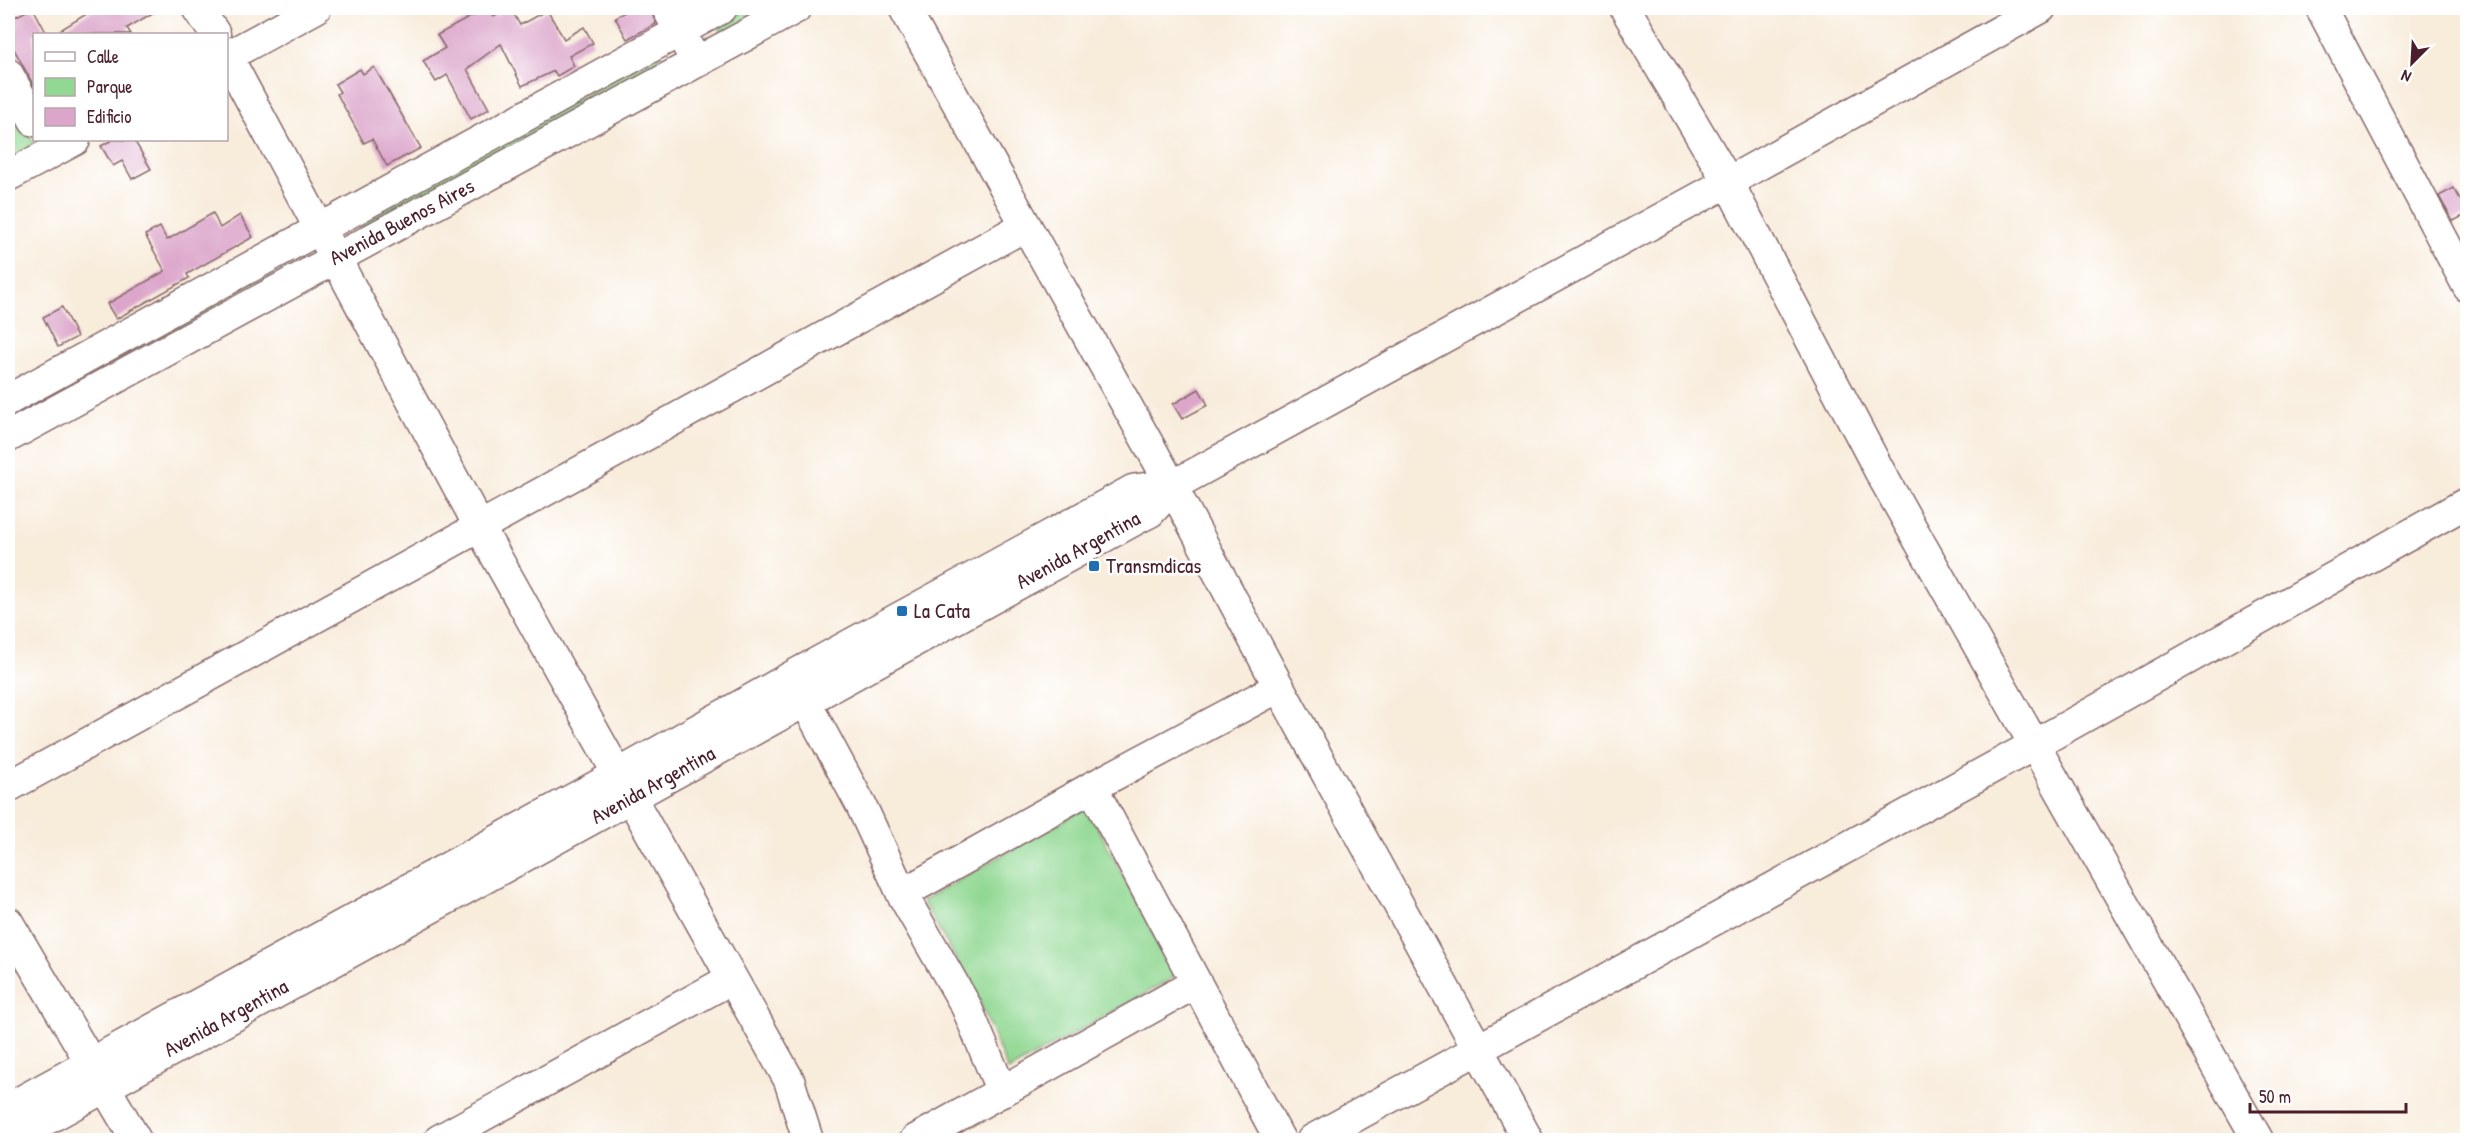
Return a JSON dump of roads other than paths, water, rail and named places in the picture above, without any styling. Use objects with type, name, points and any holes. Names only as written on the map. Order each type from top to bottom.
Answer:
[{"type":"main road","name":"Avenida Argentina","points":[[8,1110],[98,1074],[624,787],[805,701],[1149,511],[1172,486]]},
{"type":"main road","name":"Avenida Argentina","points":[[624,787],[792,678],[1134,491],[1172,486]]},
{"type":"main road","name":"Avenida Argentina","points":[[8,1139],[98,1074]]},
{"type":"street","points":[[198,8],[213,33]]},
{"type":"street","points":[[228,48],[316,8]]},
{"type":"street","name":"Avenida Buenos Aires","points":[[8,400],[319,228],[673,19],[723,8]]},
{"type":"street","name":"Avenida Buenos Aires","points":[[8,437],[796,8]]},
{"type":"street","points":[[904,8],[1172,486],[1279,687],[1528,1140]]},
{"type":"street","points":[[1625,8],[1728,182],[1880,472],[2258,1140]]},
{"type":"street","points":[[1172,486],[2041,8]]},
{"type":"street","points":[[2321,8],[2468,287]]},
{"type":"street","points":[[673,19],[697,63]]},
{"type":"street","points":[[228,57],[479,526],[789,1080],[808,1140]]},
{"type":"street","points":[[8,74],[33,119]]},
{"type":"street","points":[[8,176],[58,144]]},
{"type":"street","points":[[8,787],[1025,226]]},
{"type":"street","points":[[1312,1140],[2034,745],[2468,502]]},
{"type":"street","points":[[902,894],[1092,787],[1279,687]]},
{"type":"street","points":[[805,701],[861,805],[902,894],[966,1006],[1002,1092]]},
{"type":"street","points":[[1092,787],[1280,1140]]},
{"type":"street","points":[[8,922],[136,1140]]},
{"type":"street","points":[[439,1140],[731,979]]},
{"type":"street","points":[[915,1140],[1196,983]]},
{"type":"place","name":"Transmdicas","points":[[1094,566]]},
{"type":"place","name":"La Cata","points":[[902,611]]}]
